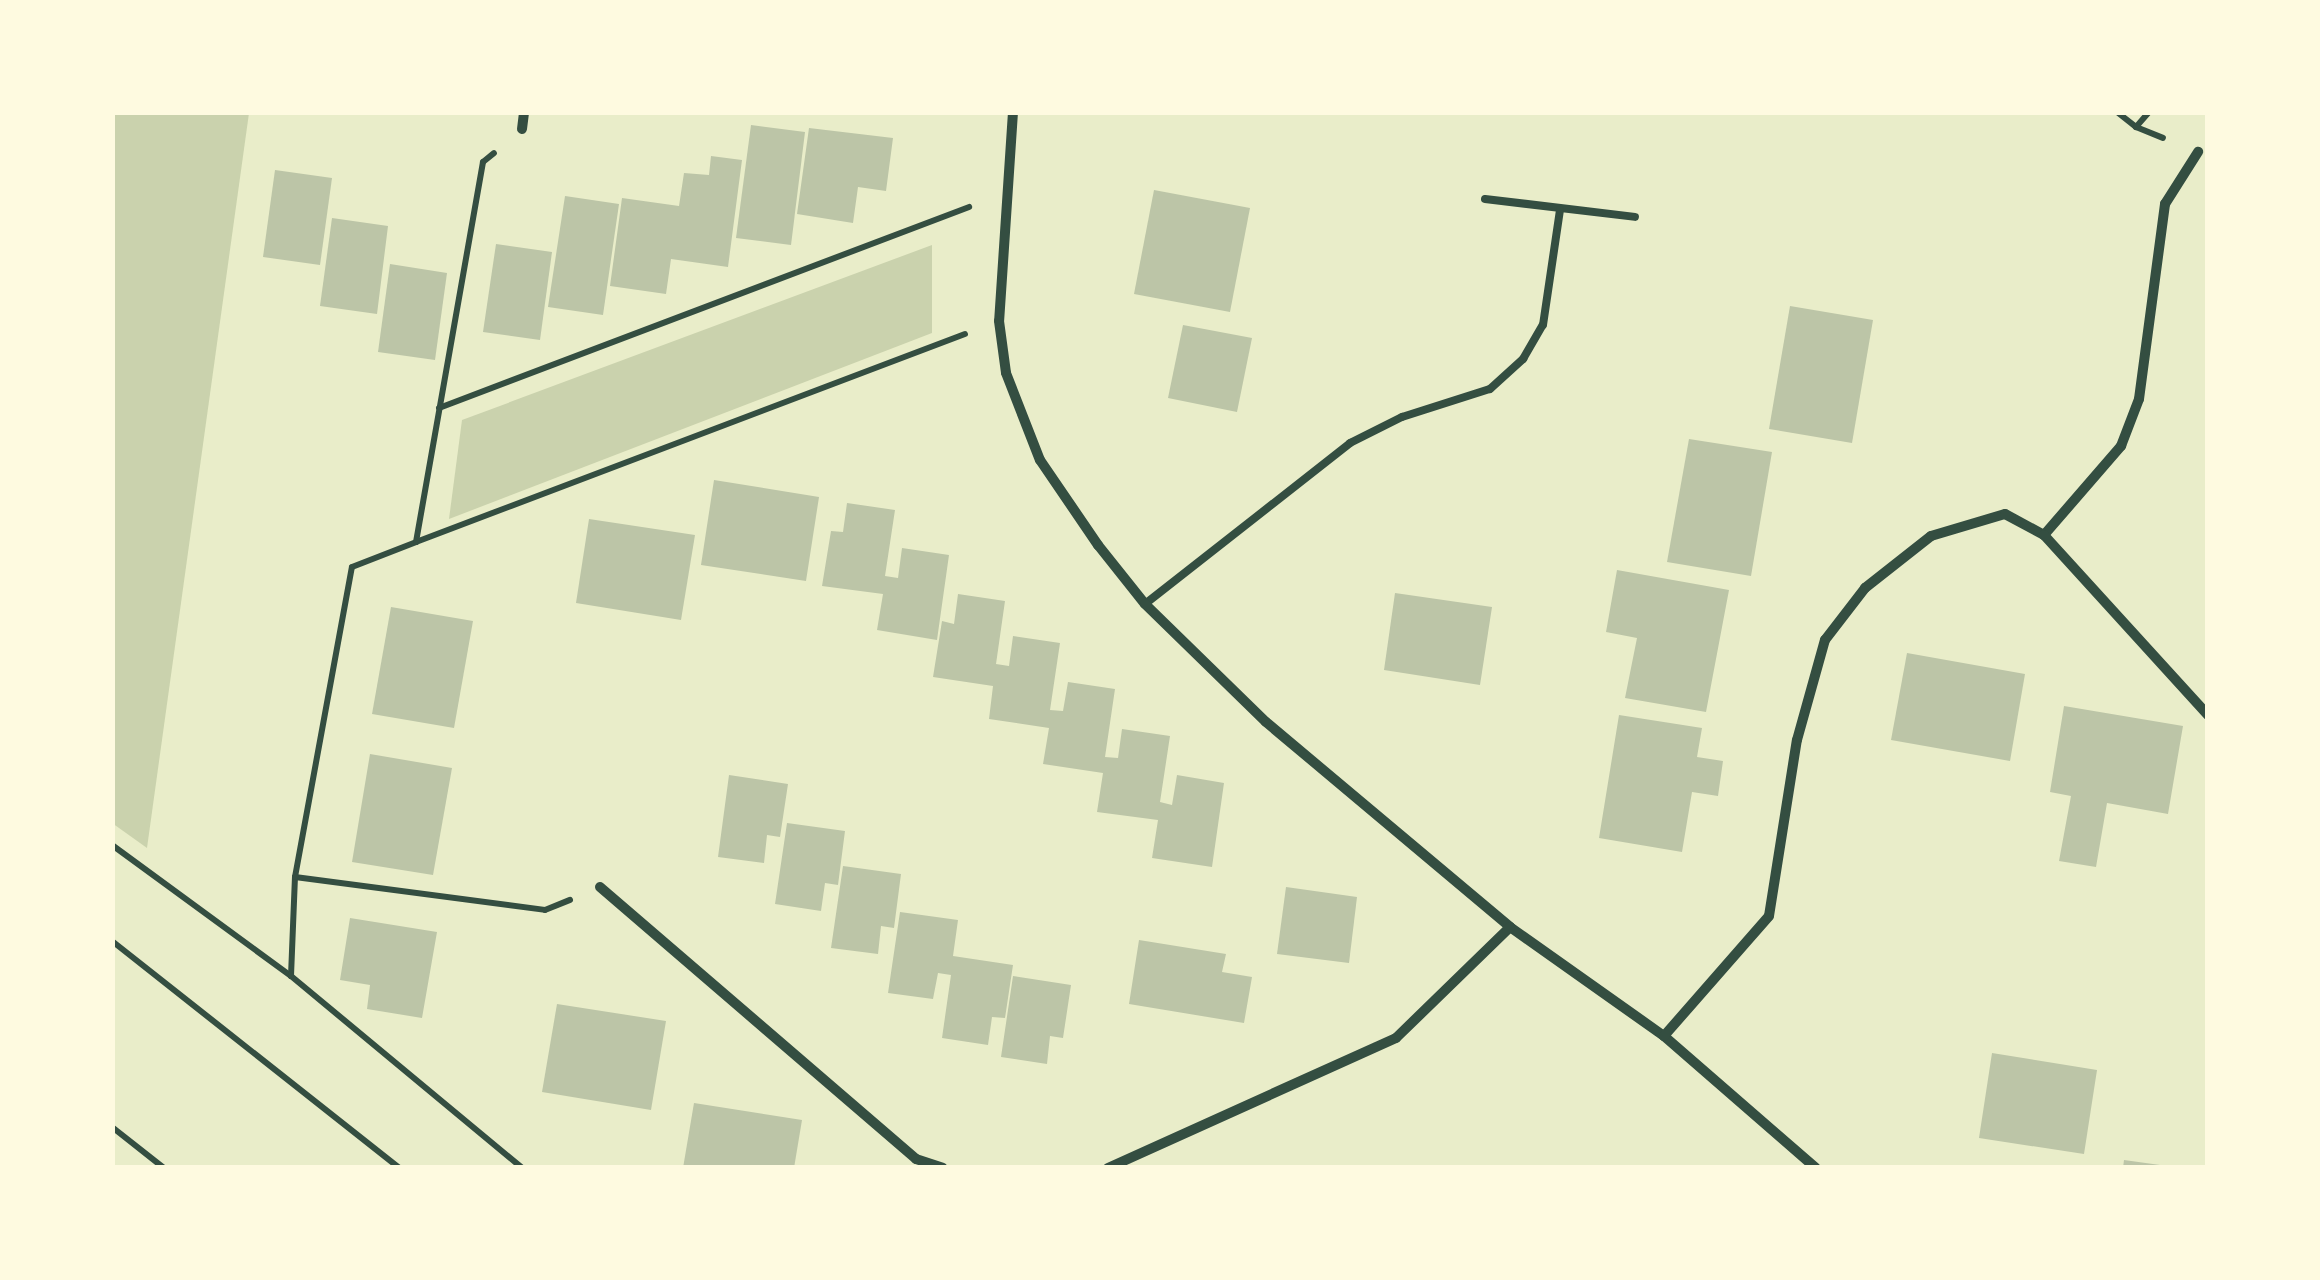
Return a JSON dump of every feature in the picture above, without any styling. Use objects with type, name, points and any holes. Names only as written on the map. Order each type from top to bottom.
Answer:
[{"type":"street","points":[[522,129],[524,112]]},
{"type":"street","points":[[1013,112],[1003,194],[999,322],[1006,373],[1040,460],[1145,604],[1266,722],[1510,927],[1664,1036],[1816,1168]]},
{"type":"street","points":[[2044,536],[2121,446],[2139,398],[2165,204],[2198,152]]},
{"type":"street","points":[[1664,1036],[1769,916],[1797,740],[1825,640],[1865,588],[1931,536],[2005,514],[2044,536],[2208,715]]},
{"type":"street","points":[[600,888],[916,1159],[943,1168]]},
{"type":"street","points":[[1108,1168],[1396,1038],[1510,927]]},
{"type":"lane","points":[[1486,199],[1635,216]]},
{"type":"lane","points":[[1145,604],[1350,443],[1402,417],[1447,408],[1490,389],[1523,359],[1543,325],[1560,210]]},
{"type":"path","points":[[2117,112],[2136,128]]},
{"type":"path","points":[[416,542],[483,162],[522,129]]},
{"type":"path","points":[[439,408],[1003,194]]},
{"type":"path","points":[[291,976],[295,877],[352,567],[999,322]]},
{"type":"path","points":[[112,845],[291,976],[522,1168]]},
{"type":"path","points":[[295,877],[544,910],[600,888]]},
{"type":"path","points":[[112,941],[399,1168]]},
{"type":"path","points":[[112,1127],[164,1168]]},
{"type":"green space","points":[[113,112],[249,113],[147,848],[112,823]]},
{"type":"green space","points":[[932,245],[932,333],[449,519],[462,420]]},
{"type":"building","points":[[751,125],[805,132],[791,245],[736,238]]},
{"type":"building","points":[[809,128],[893,138],[886,191],[858,187],[853,223],[797,214]]},
{"type":"building","points":[[711,156],[742,160],[728,267],[671,259],[666,294],[610,286],[622,198],[679,206],[684,173],[709,175]]},
{"type":"building","points":[[275,170],[332,178],[320,265],[263,257]]},
{"type":"building","points":[[1154,190],[1250,208],[1230,312],[1134,294]]},
{"type":"building","points":[[565,196],[619,204],[603,315],[548,307]]},
{"type":"building","points":[[332,218],[388,226],[377,314],[320,306]]},
{"type":"building","points":[[496,244],[552,252],[540,340],[483,332]]},
{"type":"building","points":[[390,264],[447,273],[435,360],[378,352]]},
{"type":"building","points":[[1790,306],[1873,320],[1852,443],[1769,429]]},
{"type":"building","points":[[1183,325],[1252,338],[1237,412],[1168,398]]},
{"type":"building","points":[[1689,439],[1772,452],[1751,576],[1667,562]]},
{"type":"building","points":[[714,480],[819,497],[806,581],[701,565]]},
{"type":"building","points":[[847,503],[895,510],[885,576],[898,578],[902,548],[949,555],[937,640],[877,630],[883,594],[822,586],[831,531],[843,532]]},
{"type":"building","points":[[589,519],[695,535],[681,620],[576,603]]},
{"type":"building","points":[[1617,570],[1729,590],[1706,712],[1625,698],[1637,638],[1606,632]]},
{"type":"building","points":[[1395,593],[1492,607],[1480,685],[1384,670]]},
{"type":"building","points":[[958,594],[1005,601],[996,664],[1009,666],[1013,636],[1060,643],[1050,710],[1063,711],[1068,682],[1115,689],[1105,757],[1118,758],[1122,729],[1170,736],[1160,802],[1172,805],[1177,775],[1224,783],[1212,867],[1152,858],[1158,820],[1097,812],[1103,773],[1043,764],[1049,728],[989,719],[993,686],[933,677],[942,621],[954,624]]},
{"type":"building","points":[[391,607],[473,621],[454,728],[372,714]]},
{"type":"building","points":[[1907,653],[2025,674],[2010,761],[1891,740]]},
{"type":"building","points":[[2064,706],[2183,726],[2168,814],[2107,803],[2096,867],[2059,861],[2071,796],[2050,792]]},
{"type":"building","points":[[1619,715],[1702,728],[1697,757],[1723,761],[1718,796],[1692,792],[1682,852],[1599,838]]},
{"type":"building","points":[[370,754],[452,768],[433,875],[352,862]]},
{"type":"building","points":[[729,775],[788,784],[780,837],[767,835],[764,863],[718,857]]},
{"type":"building","points":[[787,823],[845,831],[838,885],[825,883],[821,911],[775,904]]},
{"type":"building","points":[[843,866],[901,874],[894,928],[881,926],[878,954],[831,948]]},
{"type":"building","points":[[1286,887],[1357,897],[1349,963],[1277,954]]},
{"type":"building","points":[[900,912],[958,920],[953,956],[1013,965],[1005,1018],[992,1017],[988,1045],[942,1038],[951,975],[938,973],[933,999],[888,993]]},
{"type":"building","points":[[350,918],[437,932],[422,1018],[367,1009],[370,985],[340,980]]},
{"type":"building","points":[[1139,940],[1226,954],[1222,972],[1252,977],[1244,1023],[1129,1004]]},
{"type":"building","points":[[1013,976],[1071,985],[1063,1038],[1050,1036],[1047,1064],[1001,1057]]},
{"type":"building","points":[[557,1004],[666,1021],[651,1110],[542,1092]]},
{"type":"building","points":[[1992,1053],[2097,1070],[2084,1154],[1979,1138]]},
{"type":"building","points":[[694,1103],[802,1120],[794,1168],[683,1168]]},
{"type":"building","points":[[2124,1160],[2160,1165],[2123,1168]]}]
